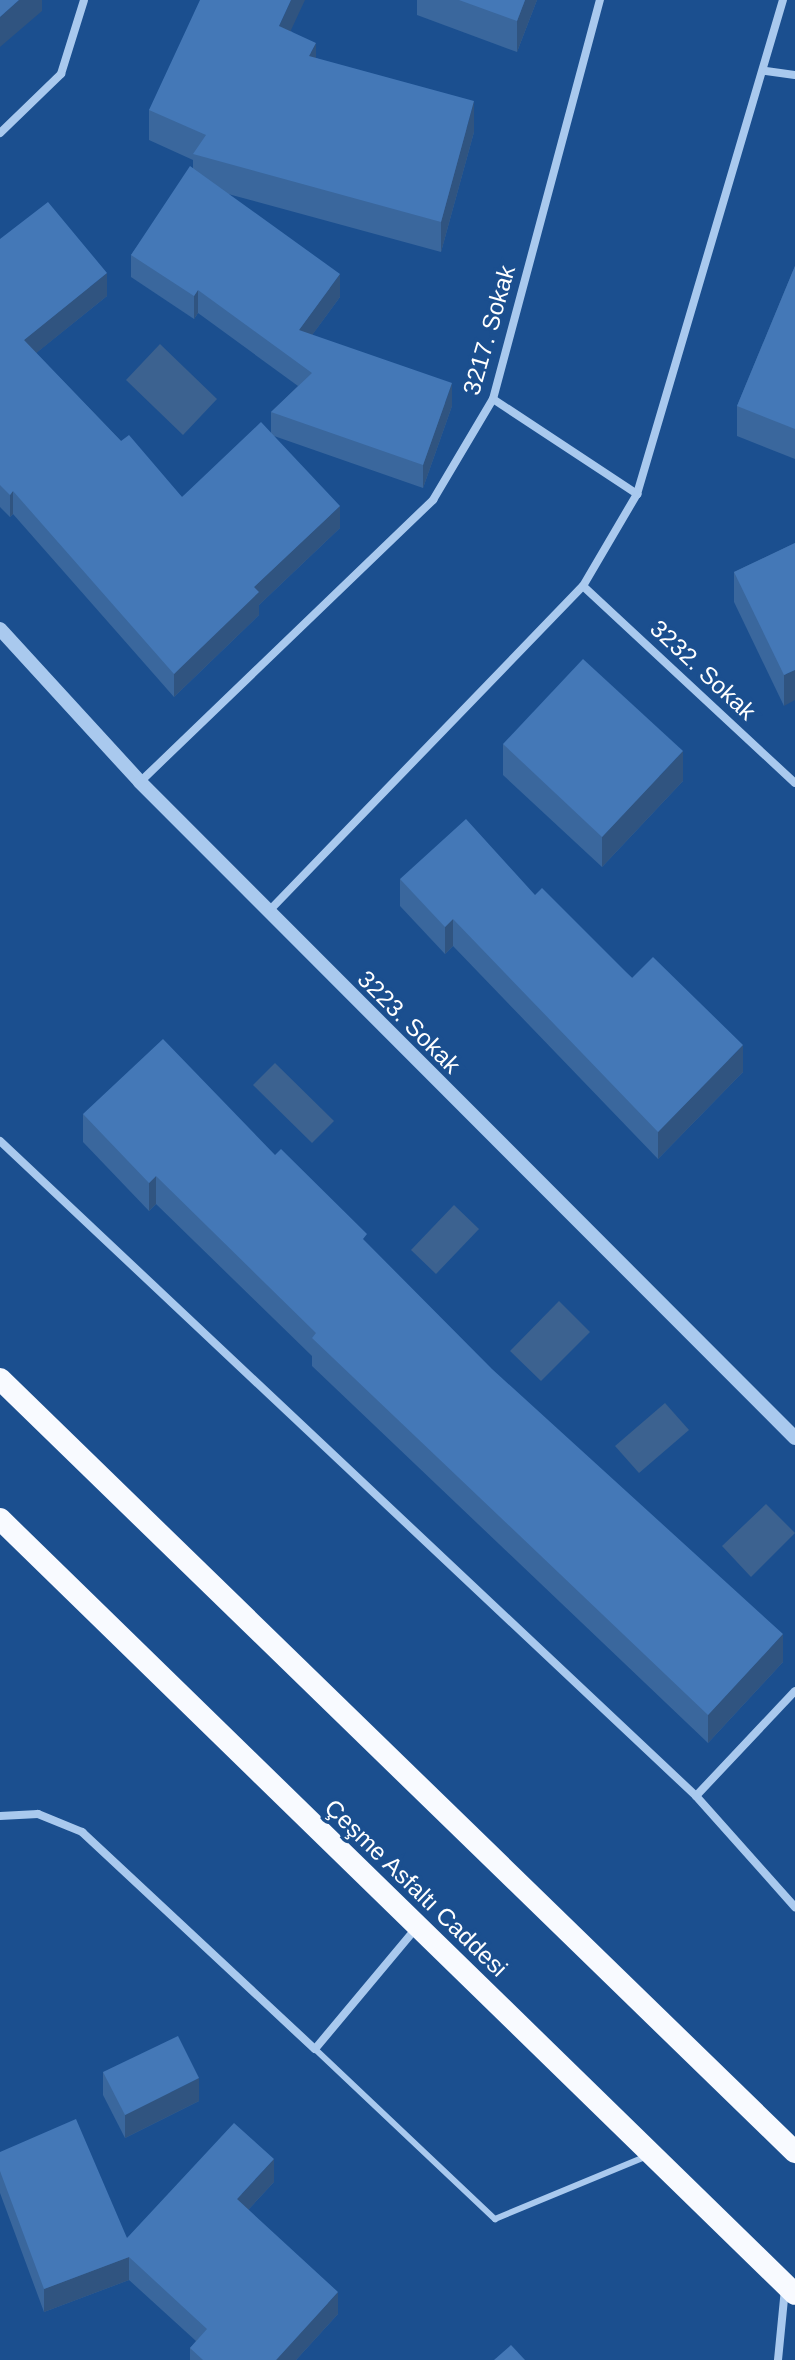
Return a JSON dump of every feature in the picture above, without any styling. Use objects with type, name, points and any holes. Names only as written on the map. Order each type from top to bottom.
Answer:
[{"type":"highway","points":[[0,1379],[795,2152]]},
{"type":"highway","name":"Çeşme Asfaltı Caddesi","points":[[0,1519],[790,2289]]},
{"type":"street","points":[[0,133],[61,74],[84,0]]},
{"type":"street","name":"3217. Sokak","points":[[140,782],[433,500],[493,399],[600,0]]},
{"type":"street","points":[[268,912],[583,586],[637,494],[766,71],[783,0]]},
{"type":"street","points":[[766,71],[795,75]]},
{"type":"street","points":[[493,399],[637,494]]},
{"type":"street","name":"3232. Sokak","points":[[583,586],[795,783]]},
{"type":"street","name":"3223. Sokak","points":[[0,629],[140,782],[795,1438]]},
{"type":"street","points":[[0,1141],[696,1796],[795,1907]]},
{"type":"street","points":[[696,1796],[795,1691]]},
{"type":"street","points":[[0,1816],[38,1814],[82,1832],[315,2049],[417,1926]]},
{"type":"street","points":[[778,2360],[790,2289]]},
{"type":"lane","points":[[315,2049],[495,2219],[652,2154]]},
{"type":"water","points":[[160,344],[217,399],[183,435],[126,380]]},
{"type":"water","points":[[275,1063],[334,1121],[312,1143],[253,1085]]},
{"type":"water","points":[[454,1205],[479,1229],[436,1274],[411,1250]]},
{"type":"water","points":[[559,1301],[590,1332],[541,1381],[510,1351]]},
{"type":"water","points":[[665,1403],[689,1430],[639,1473],[615,1446]]},
{"type":"water","points":[[766,1504],[795,1533],[751,1577],[722,1546]]},
{"type":"building","points":[[0,0],[19,0],[0,17]]},
{"type":"building","points":[[200,0],[291,0],[279,26],[316,43],[309,56],[474,101],[441,222],[193,154],[206,135],[149,110]]},
{"type":"building","points":[[459,0],[525,0],[517,21]]},
{"type":"building","points":[[190,166],[340,274],[299,330],[452,383],[423,465],[271,412],[312,373],[198,290],[194,296],[131,255]]},
{"type":"building","points":[[48,202],[107,273],[24,340],[121,441],[129,435],[182,497],[261,422],[340,506],[254,587],[259,592],[174,674],[13,491],[10,495],[0,485],[0,239]]},
{"type":"building","points":[[795,266],[795,429],[737,406]]},
{"type":"building","points":[[795,543],[795,670],[784,675],[734,572]]},
{"type":"building","points":[[583,659],[683,751],[602,837],[503,744]]},
{"type":"building","points":[[466,819],[535,895],[542,888],[632,978],[653,957],[743,1045],[658,1132],[453,919],[445,927],[400,879]]},
{"type":"building","points":[[163,1039],[275,1155],[281,1149],[367,1234],[363,1239],[492,1369],[783,1634],[708,1715],[312,1338],[316,1333],[156,1176],[149,1183],[83,1114]]},
{"type":"building","points":[[178,2036],[199,2078],[125,2115],[103,2072]]},
{"type":"building","points":[[76,2119],[127,2238],[234,2123],[274,2159],[237,2199],[338,2292],[276,2360],[203,2360],[190,2348],[207,2329],[129,2257],[44,2289],[0,2171],[0,2152]]},
{"type":"building","points":[[511,2345],[525,2360],[494,2360]]}]
